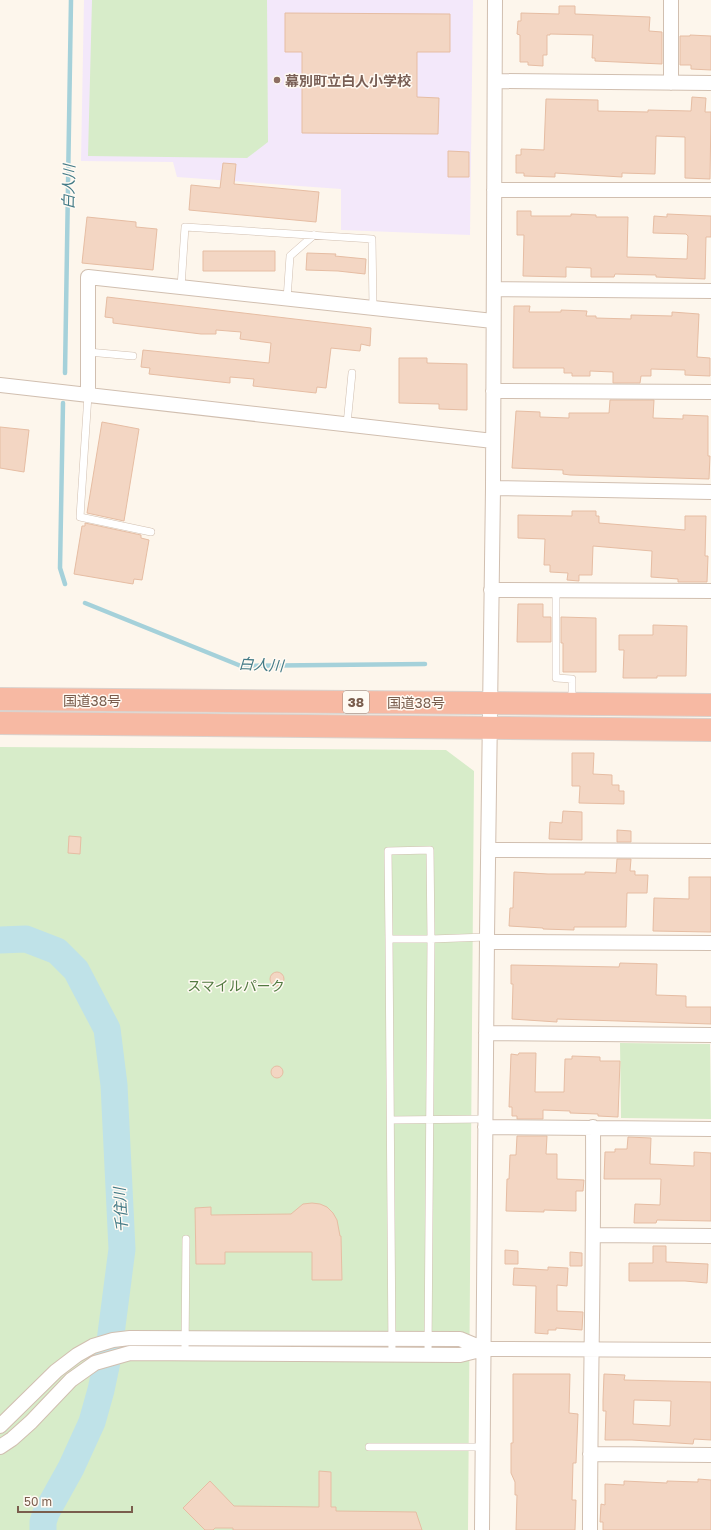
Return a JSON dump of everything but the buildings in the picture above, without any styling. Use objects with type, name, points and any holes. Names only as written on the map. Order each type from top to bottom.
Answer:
[{"type":"highway","name":"国道38号","points":[[0,699],[711,705]]},
{"type":"highway","name":"国道38号","points":[[0,723],[711,730]]},
{"type":"street","points":[[482,1530],[496,0]]},
{"type":"street","points":[[671,0],[671,83]]},
{"type":"street","points":[[496,81],[711,83]]},
{"type":"street","points":[[494,190],[711,190]]},
{"type":"street","points":[[88,395],[88,276],[493,321]]},
{"type":"street","points":[[494,289],[711,291]]},
{"type":"street","points":[[0,385],[493,441]]},
{"type":"street","points":[[493,390],[711,392]]},
{"type":"street","points":[[492,488],[711,492]]},
{"type":"street","points":[[491,590],[711,591]]},
{"type":"street","points":[[488,850],[711,851]]},
{"type":"street","points":[[487,940],[711,943]]},
{"type":"street","points":[[486,1033],[711,1035]]},
{"type":"street","points":[[485,1123],[711,1129]]},
{"type":"street","points":[[590,1530],[591,1349],[594,1235],[593,1127]]},
{"type":"street","points":[[594,1235],[711,1236]]},
{"type":"street","points":[[0,1426],[56,1372],[77,1355],[93,1346],[113,1340],[130,1338],[460,1339],[484,1349]]},
{"type":"street","points":[[0,1447],[32,1422],[71,1380],[94,1363],[130,1353],[460,1355],[484,1349],[711,1350]]},
{"type":"street","points":[[590,1454],[711,1455]]},
{"type":"lane","points":[[181,287],[185,227],[372,239],[373,308]]},
{"type":"lane","points":[[287,299],[290,256],[314,235]]},
{"type":"lane","points":[[88,352],[133,356]]},
{"type":"lane","points":[[347,424],[352,373]]},
{"type":"lane","points":[[88,395],[80,517],[151,532]]},
{"type":"lane","points":[[556,591],[556,678],[572,679],[572,704]]},
{"type":"lane","points":[[392,1354],[388,851],[430,850],[431,939],[428,1355]]},
{"type":"lane","points":[[389,940],[487,940]]},
{"type":"lane","points":[[391,1120],[430,1120],[485,1123]]},
{"type":"lane","points":[[185,1353],[186,1239]]},
{"type":"lane","points":[[369,1447],[483,1447]]},
{"type":"shaded area","name":"幕別町立白人小学校","points":[[84,0],[473,0],[470,235],[341,230],[341,189],[177,177],[173,162],[81,161]]},
{"type":"green space","points":[[92,0],[267,0],[268,142],[247,158],[88,156]]},
{"type":"green space","name":"スマイルパーク","points":[[0,747],[446,750],[474,771],[468,1530],[0,1530]]},
{"type":"green space","points":[[620,1043],[710,1044],[711,1119],[621,1118]]},
{"type":"waterway","name":"白人川","points":[[65,373],[71,0]]},
{"type":"waterway","name":"白人川","points":[[63,403],[60,568],[65,584]]},
{"type":"waterway","name":"白人川","points":[[85,603],[241,666],[425,664]]},
{"type":"waterway","name":"千住川","points":[[0,940],[26,939],[57,951],[76,970],[107,1029],[114,1085],[122,1249],[108,1357],[92,1422],[71,1468],[46,1513],[43,1522],[43,1530]]},
{"type":"place","name":"幕別町立白人小学校","points":[[277,80]]}]
